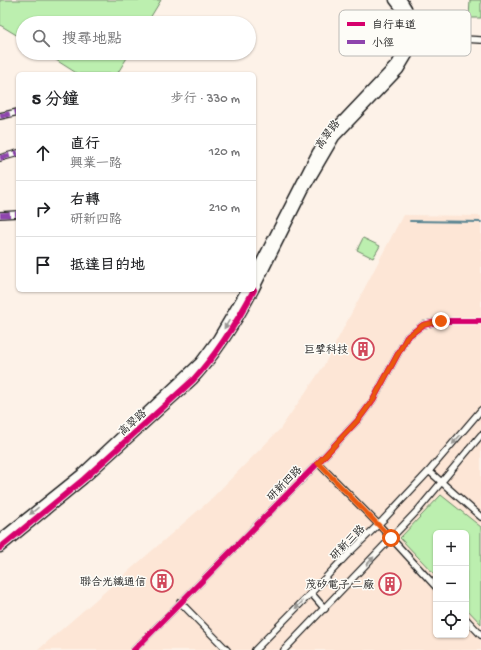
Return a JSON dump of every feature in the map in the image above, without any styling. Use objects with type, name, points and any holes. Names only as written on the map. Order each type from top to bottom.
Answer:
[{"type":"street","name":"高翠路","points":[[394,0],[401,10]]},
{"type":"street","name":"高翠路","points":[[402,0],[408,10]]},
{"type":"street","points":[[471,40],[481,40]]},
{"type":"street","name":"高翠路","points":[[256,271],[317,152],[340,123],[396,64],[401,56]]},
{"type":"street","name":"高翠路","points":[[256,286],[298,202],[335,137],[399,70],[407,56]]},
{"type":"street","points":[[0,116],[16,112]]},
{"type":"street","points":[[0,158],[16,154]]},
{"type":"street","points":[[0,215],[16,214]]},
{"type":"street","name":"高翠路","points":[[0,539],[81,474],[200,362],[217,339],[245,292]]},
{"type":"street","name":"高翠路","points":[[0,548],[84,479],[193,380],[223,343],[253,292]]},
{"type":"street","name":"研新四路","points":[[134,650],[318,463],[359,419],[373,400],[407,337],[423,325],[441,321],[481,321]]},
{"type":"street","name":"研新三路","points":[[255,650],[345,557],[379,525],[429,471],[481,410]]},
{"type":"street","points":[[284,650],[325,609],[391,538],[442,482],[481,435]]},
{"type":"street","points":[[318,463],[379,525],[433,584]]},
{"type":"street","points":[[429,471],[481,516]]},
{"type":"street","points":[[311,593],[325,609]]},
{"type":"street","points":[[180,602],[227,650]]},
{"type":"street","points":[[469,622],[481,635]]},
{"type":"shaded area","points":[[403,215],[481,216],[481,650],[38,650],[209,501],[280,429],[323,367]]},
{"type":"green space","points":[[0,0],[161,0],[151,16],[16,16],[16,35],[0,25]]},
{"type":"green space","points":[[470,0],[481,0],[481,18],[471,18],[471,10],[469,10]]},
{"type":"green space","points":[[56,60],[126,60],[118,72],[75,72]]},
{"type":"green space","points":[[363,238],[380,246],[373,258],[357,250]]},
{"type":"green space","points":[[441,495],[481,527],[481,624],[469,611],[469,530],[433,530],[433,573],[400,538]]},
{"type":"waterway","points":[[410,221],[481,222]]},
{"type":"marked path","points":[[0,116],[16,112]]},
{"type":"marked path","points":[[0,158],[16,154]]},
{"type":"marked path","points":[[0,215],[16,214]]},
{"type":"cycle path","points":[[0,548],[84,479],[193,380],[211,359],[226,337],[253,292]]},
{"type":"cycle path","points":[[134,650],[318,463],[359,419],[373,400],[407,337],[423,325],[441,321],[481,321]]},
{"type":"place","name":"巨擘科技","points":[[363,349]]},
{"type":"place","name":"聯合光纖通信","points":[[162,581]]},
{"type":"place","name":"茂矽電子 二廠","points":[[390,584]]},
{"type":"route","points":[[391,538],[318,463],[359,419],[373,400],[407,337],[423,325],[441,321]]}]
